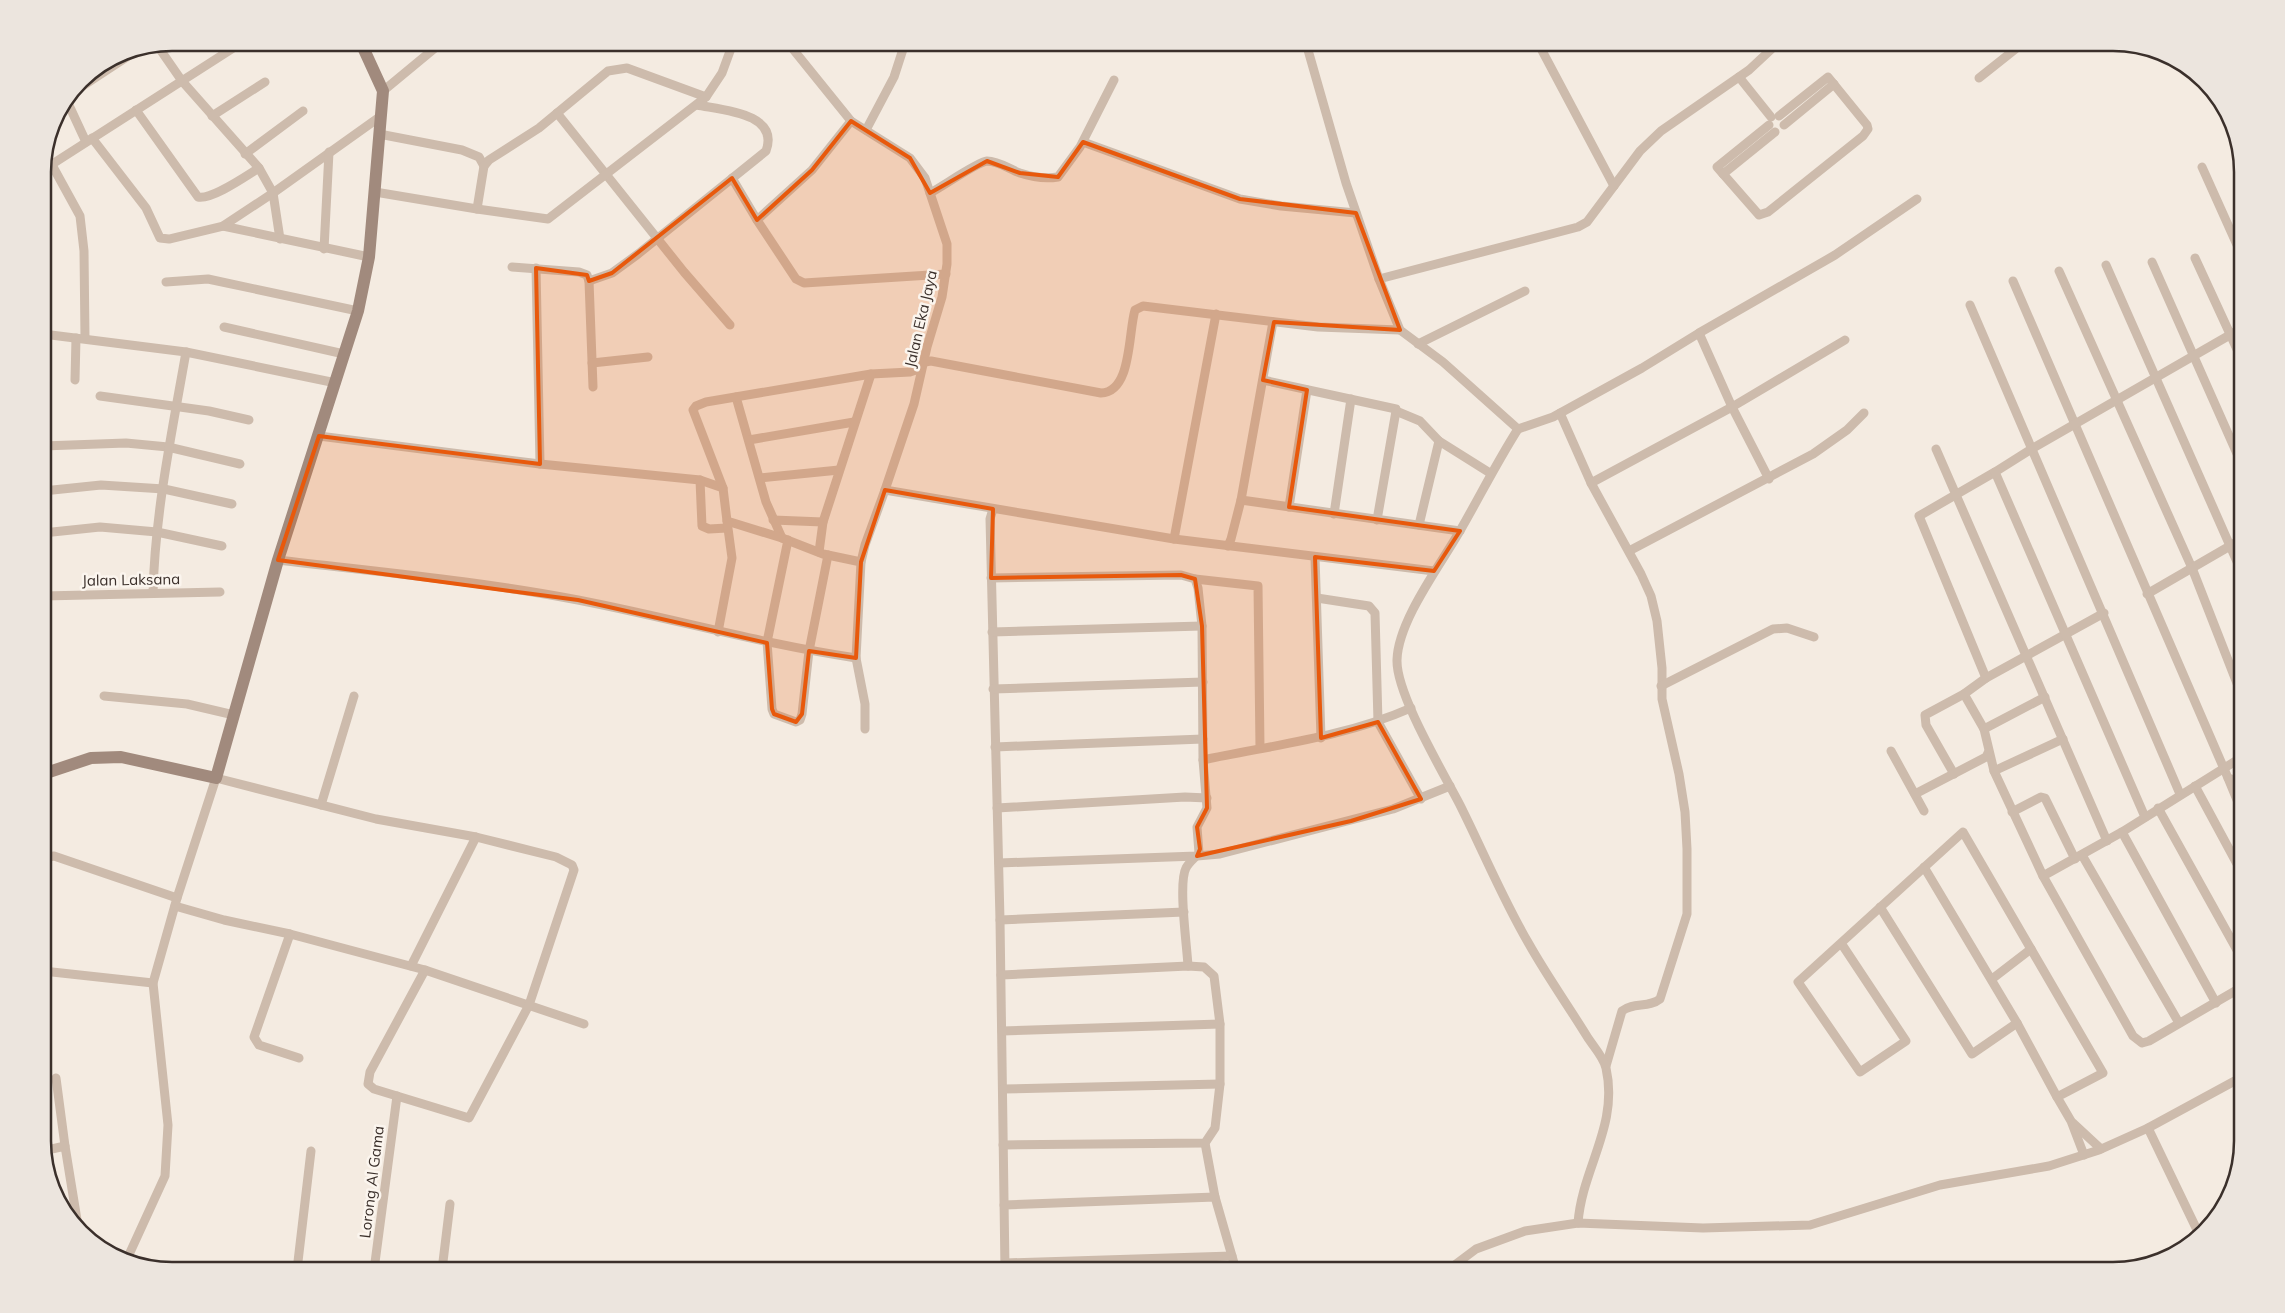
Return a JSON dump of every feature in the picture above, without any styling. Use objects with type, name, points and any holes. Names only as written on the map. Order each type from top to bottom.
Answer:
[{"type":"street","points":[[1309,51],[1356,213],[1379,279],[1400,330],[1443,362],[1518,429]]},
{"type":"street","points":[[1543,51],[1614,186]]},
{"type":"street","points":[[1379,279],[1578,227],[1593,217],[1640,151],[1661,131],[1739,77],[1768,51]]},
{"type":"street","points":[[1979,78],[2011,51]]},
{"type":"street","points":[[163,52],[182,81],[259,168],[274,193],[280,239]]},
{"type":"street","points":[[75,380],[81,338],[84,251],[80,216],[52,165],[226,52]]},
{"type":"street","points":[[130,1254],[166,1176],[168,1125],[153,983],[176,902],[216,778],[278,560],[358,311],[369,257],[383,91],[365,52]]},
{"type":"street","points":[[383,91],[429,52]]},
{"type":"street","points":[[375,192],[548,219],[706,97],[722,73],[730,52]]},
{"type":"street","name":"Jalan Eka Jaya","points":[[796,52],[851,121],[910,158],[925,178],[947,244],[946,274],[914,404],[865,545],[861,562],[856,658],[865,704],[865,729]]},
{"type":"street","points":[[866,130],[894,77],[902,52]]},
{"type":"street","points":[[477,209],[484,166],[489,160],[539,128],[608,71],[617,68],[627,68],[706,97]]},
{"type":"street","points":[[1739,77],[1774,123]]},
{"type":"street","points":[[1828,77],[1834,84],[1867,125],[1867,132],[1763,215],[1755,213],[1717,167],[1774,123],[1828,77]]},
{"type":"street","points":[[930,193],[975,166],[987,161],[1003,165],[1020,173],[1042,178],[1058,178],[1083,142],[1114,80]]},
{"type":"street","points":[[212,116],[264,82]]},
{"type":"street","points":[[1774,123],[1782,118],[1784,125],[1834,84]]},
{"type":"street","points":[[589,281],[612,273],[766,151],[769,141],[768,134],[757,121],[737,113],[697,105]]},
{"type":"street","points":[[71,107],[89,140],[146,208],[160,238],[169,239],[223,226],[274,193],[381,116]]},
{"type":"street","points":[[136,110],[198,197],[205,197],[215,193],[259,168]]},
{"type":"street","points":[[245,154],[303,110]]},
{"type":"street","points":[[557,113],[604,174],[730,325]]},
{"type":"street","points":[[757,220],[812,170],[851,121]]},
{"type":"street","points":[[379,134],[462,150],[479,157],[484,166]]},
{"type":"street","points":[[1083,142],[1240,199],[1281,206],[1356,213]]},
{"type":"street","points":[[324,249],[329,152]]},
{"type":"street","points":[[2202,167],[2233,236]]},
{"type":"street","points":[[732,178],[796,279],[804,283],[946,274]]},
{"type":"street","points":[[1606,1066],[1528,943],[1411,708],[1399,677],[1397,659],[1401,639],[1434,571],[1460,531],[1490,473],[1518,429],[1560,413],[1642,368],[1699,332],[1835,255],[1917,199]]},
{"type":"street","points":[[223,226],[324,249],[369,257]]},
{"type":"street","points":[[2195,258],[2233,339]]},
{"type":"street","points":[[2152,262],[2233,445]]},
{"type":"street","points":[[2106,265],[2233,551]]},
{"type":"street","points":[[512,267],[580,272],[586,275],[589,281],[593,387]]},
{"type":"street","points":[[536,268],[540,464]]},
{"type":"street","points":[[2059,271],[2192,568],[2234,674]]},
{"type":"street","points":[[166,282],[208,279],[358,311]]},
{"type":"street","points":[[2013,281],[2234,792]]},
{"type":"street","points":[[1418,344],[1525,291]]},
{"type":"street","points":[[1970,305],[2104,613],[2180,794]]},
{"type":"street","points":[[718,632],[732,558],[731,545],[723,488],[693,410],[696,406],[706,402],[871,374],[910,372],[916,370],[925,362],[931,361],[1109,393],[1117,388],[1120,382],[1130,345],[1136,310],[1143,306],[1318,327],[1400,330]]},
{"type":"street","points":[[1174,539],[1216,314]]},
{"type":"street","points":[[1228,546],[1232,539],[1241,500],[1273,322]]},
{"type":"street","points":[[224,326],[344,354]]},
{"type":"street","points":[[1699,332],[1732,407],[1769,479]]},
{"type":"street","points":[[1986,678],[1919,516],[2231,334]]},
{"type":"street","points":[[52,335],[186,352],[336,383]]},
{"type":"street","points":[[1591,483],[1732,407],[1845,340]]},
{"type":"street","points":[[153,593],[157,532],[168,447],[186,352]]},
{"type":"street","points":[[592,363],[648,358]]},
{"type":"street","points":[[736,397],[773,520],[785,539],[767,642],[772,709],[774,714],[796,722],[800,720],[802,714],[823,553],[823,522],[871,374]]},
{"type":"street","points":[[1263,380],[1396,410],[1420,421],[1439,440],[1490,473]]},
{"type":"street","points":[[1289,507],[1307,390]]},
{"type":"street","points":[[100,396],[177,406],[248,420]]},
{"type":"street","points":[[1334,514],[1351,400]]},
{"type":"street","points":[[1377,520],[1396,411]]},
{"type":"street","points":[[1629,551],[1769,479],[1813,454],[1840,435],[1864,412]]},
{"type":"street","points":[[1560,413],[1591,483],[1629,551],[1651,596],[1657,621],[1665,717],[1679,774],[1685,812],[1687,914],[1660,999],[1649,1005],[1627,1007],[1622,1011],[1606,1066],[1610,1100],[1605,1131],[1579,1207],[1578,1223]]},
{"type":"street","points":[[749,440],[854,422]]},
{"type":"street","points":[[319,436],[540,464],[700,480],[723,488]]},
{"type":"street","points":[[1419,525],[1439,440]]},
{"type":"street","points":[[52,446],[126,444],[168,447],[240,464]]},
{"type":"street","points":[[1936,450],[2107,841]]},
{"type":"street","points":[[760,478],[839,470]]},
{"type":"street","points":[[1995,472],[2064,635],[2145,817]]},
{"type":"street","points":[[700,480],[702,526],[709,530],[727,525],[785,539],[823,553],[861,562]]},
{"type":"street","points":[[52,490],[101,485],[164,489],[232,504]]},
{"type":"street","points":[[884,490],[1174,539],[1434,571]]},
{"type":"street","points":[[1241,500],[1460,531]]},
{"type":"street","points":[[993,509],[990,519],[999,862],[1005,1262]]},
{"type":"street","points":[[773,520],[823,522]]},
{"type":"street","points":[[52,532],[100,527],[157,532],[222,546]]},
{"type":"street","points":[[2147,594],[2231,545]]},
{"type":"street","points":[[1315,557],[1321,738]]},
{"type":"street","points":[[278,560],[486,586],[578,600],[809,651],[856,658]]},
{"type":"street","points":[[991,578],[1181,575],[1195,579],[1258,586],[1260,748]]},
{"type":"street","points":[[1188,966],[1184,912],[1184,872],[1200,850],[1197,827],[1207,812],[1203,760],[1202,626],[1198,588],[1195,579]]},
{"type":"street","name":"Jalan Laksana","points":[[52,596],[220,592]]},
{"type":"street","points":[[1317,598],[1369,606],[1375,613],[1378,722],[1421,799]]},
{"type":"street","points":[[1954,774],[1926,725],[1925,715],[1964,694],[1986,678],[2026,655],[2104,613]]},
{"type":"street","points":[[992,632],[1202,626]]},
{"type":"street","points":[[1662,686],[1773,629],[1787,628],[1814,638]]},
{"type":"street","points":[[993,689],[1203,682]]},
{"type":"street","points":[[1964,694],[1984,729],[1988,753],[1994,771],[2043,876],[2132,1036],[2142,1043],[2149,1042],[2234,992]]},
{"type":"street","points":[[104,696],[188,704],[234,715]]},
{"type":"street","points":[[321,805],[354,696]]},
{"type":"street","points":[[1984,729],[2045,697]]},
{"type":"street","points":[[1203,760],[1321,738],[1378,722],[1411,708]]},
{"type":"street","points":[[995,747],[1203,739]]},
{"type":"street","points":[[1994,771],[2063,739]]},
{"type":"street","points":[[1891,751],[1924,811]]},
{"type":"street","points":[[1915,794],[1986,757],[1988,753]]},
{"type":"street","points":[[52,771],[91,758],[121,757],[216,778],[376,820],[476,837],[569,861],[574,870],[529,1005],[470,1117],[374,1089],[368,1084],[368,1078],[425,970]]},
{"type":"street","points":[[2043,876],[2107,841],[2234,762]]},
{"type":"street","points":[[2228,778],[2234,780]]},
{"type":"street","points":[[999,862],[1220,854],[1351,821],[1421,799],[1450,786]]},
{"type":"street","points":[[2195,786],[2234,858]]},
{"type":"street","points":[[997,808],[1184,796],[1207,798]]},
{"type":"street","points":[[2012,812],[2041,797],[2045,798],[2179,1023]]},
{"type":"street","points":[[2158,808],[2234,944]]},
{"type":"street","points":[[1841,943],[1906,1041],[1860,1072],[1798,982],[1963,832],[2103,1073],[2057,1096]]},
{"type":"street","points":[[2122,832],[2216,1003]]},
{"type":"street","points":[[412,966],[476,837]]},
{"type":"street","points":[[52,856],[224,920],[290,934],[412,966],[584,1024]]},
{"type":"street","points":[[1924,867],[1992,979],[2072,1121],[2084,1155]]},
{"type":"street","points":[[1880,907],[1972,1054],[2017,1023]]},
{"type":"street","points":[[1000,920],[1184,912]]},
{"type":"street","points":[[290,934],[254,1037],[259,1045],[299,1058]]},
{"type":"street","points":[[1992,979],[2031,949]]},
{"type":"street","points":[[1001,975],[1188,966],[1204,967],[1214,976],[1220,1024],[1220,1084],[1215,1128],[1205,1143],[1215,1197],[1234,1262]]},
{"type":"street","points":[[52,972],[153,983]]},
{"type":"street","points":[[1002,1031],[1220,1024]]},
{"type":"street","points":[[56,1078],[76,1214]]},
{"type":"street","points":[[1458,1262],[1476,1248],[1524,1231],[1578,1223],[1703,1228],[1810,1225],[1940,1186],[2049,1166],[2084,1155],[2148,1128],[2234,1081]]},
{"type":"street","points":[[1002,1089],[1220,1084]]},
{"type":"street","name":"Lorong Al Gama","points":[[375,1262],[396,1096]]},
{"type":"street","points":[[2072,1121],[2101,1149]]},
{"type":"street","points":[[2148,1128],[2196,1228]]},
{"type":"street","points":[[1003,1145],[1205,1143]]},
{"type":"street","points":[[52,1149],[65,1146]]},
{"type":"street","points":[[298,1262],[311,1151]]},
{"type":"street","points":[[1004,1205],[1215,1197]]},
{"type":"street","points":[[443,1262],[450,1204]]},
{"type":"street","points":[[1096,1262],[1232,1256]]},
{"type":"highlighted area","points":[[851,121],[910,158],[930,193],[987,161],[1020,173],[1058,177],[1083,142],[1240,199],[1356,213],[1400,330],[1274,322],[1263,380],[1307,390],[1289,507],[1460,531],[1434,571],[1315,557],[1321,738],[1378,722],[1421,799],[1351,821],[1197,856],[1200,849],[1197,827],[1207,808],[1202,626],[1195,579],[1181,575],[991,578],[993,509],[885,490],[861,562],[856,658],[809,651],[802,714],[796,722],[774,714],[772,709],[767,643],[578,600],[278,560],[319,436],[540,464],[536,268],[587,275],[589,281],[612,273],[732,178],[757,220],[812,170]]}]
